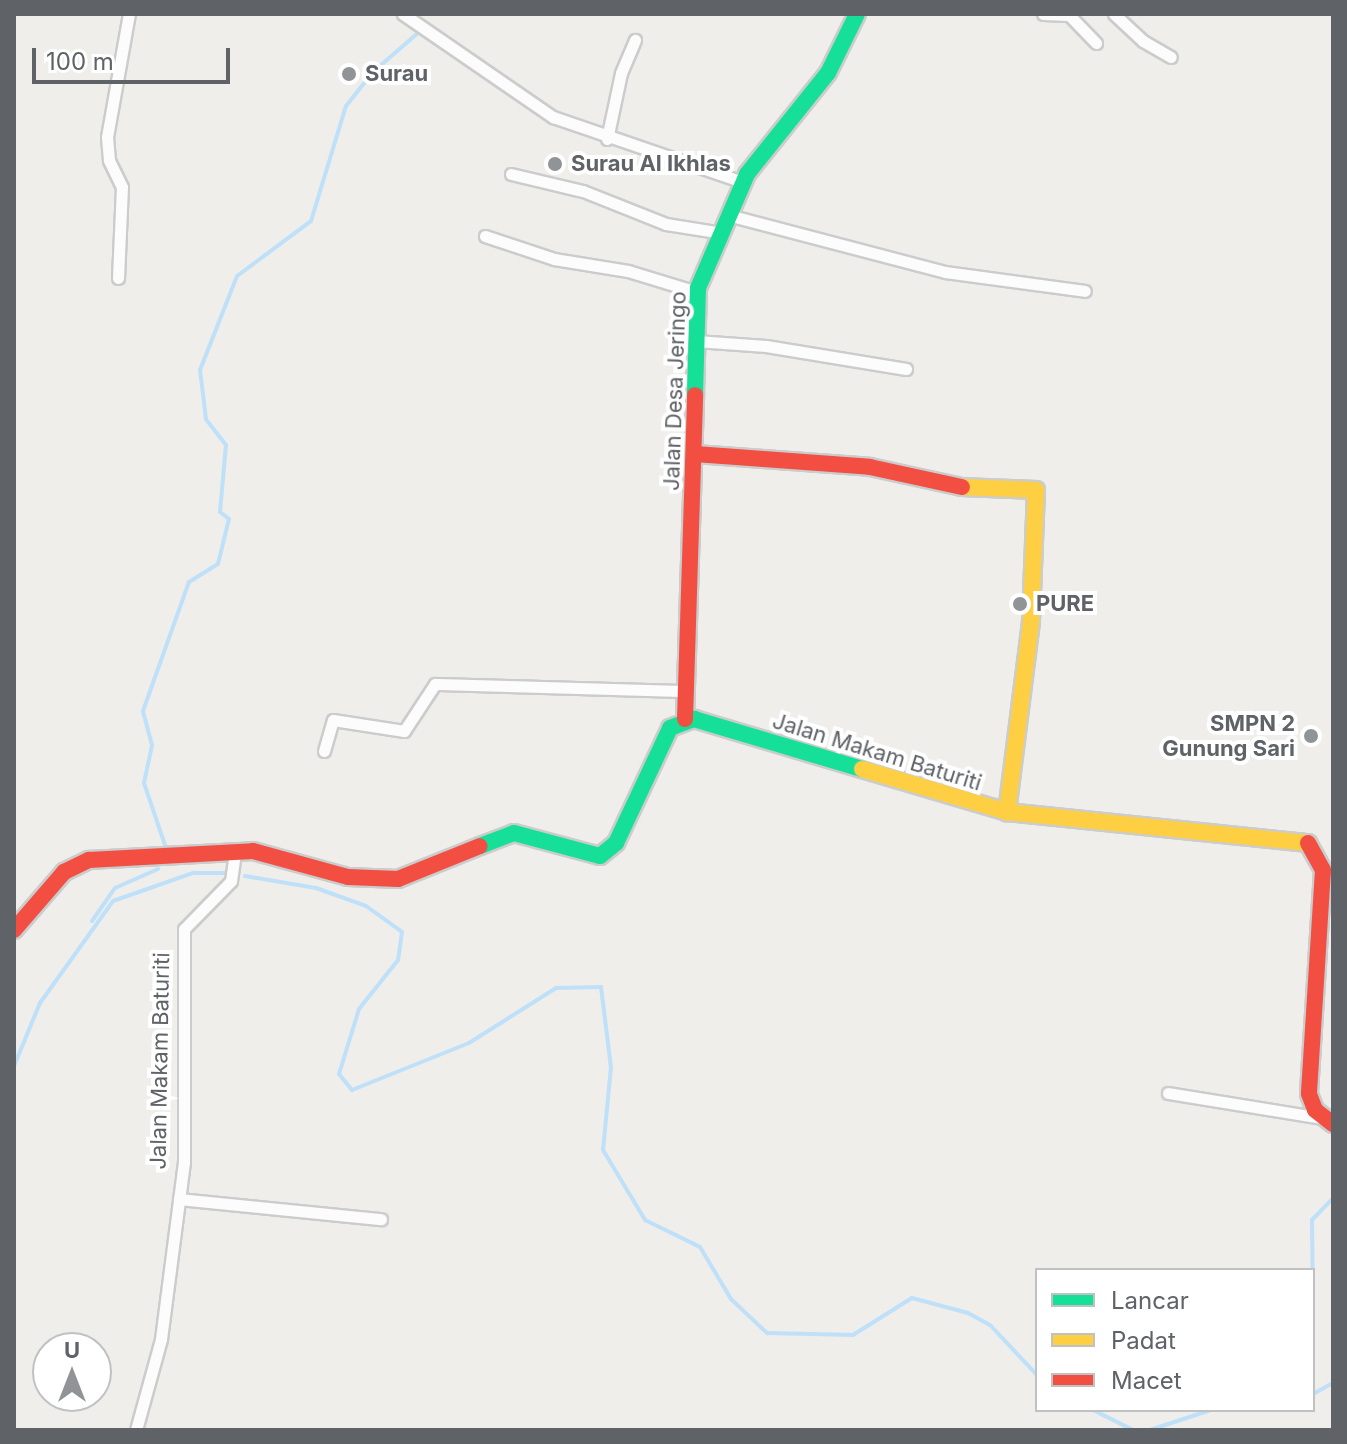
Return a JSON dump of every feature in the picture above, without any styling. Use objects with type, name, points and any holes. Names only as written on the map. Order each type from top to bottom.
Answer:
[{"type":"street","points":[[118,278],[122,187],[109,160],[107,137],[129,14]]},
{"type":"street","points":[[403,14],[532,105],[607,139],[743,182]]},
{"type":"street","name":"Jalan Desa Jeringo","points":[[685,719],[695,454],[697,292],[743,182],[828,73],[857,14]]},
{"type":"street","points":[[1043,14],[1069,15],[1096,43]]},
{"type":"street","points":[[1114,14],[1143,41],[1171,57]]},
{"type":"street","points":[[607,139],[621,73],[635,40]]},
{"type":"street","points":[[511,174],[583,191],[666,224],[723,233]]},
{"type":"street","points":[[728,215],[933,269],[1085,291]]},
{"type":"street","points":[[485,236],[554,259],[628,271],[697,292]]},
{"type":"street","points":[[696,341],[766,346],[906,369]]},
{"type":"street","points":[[695,454],[870,467],[973,489],[1036,490],[1031,622],[1007,812]]},
{"type":"street","points":[[324,751],[333,720],[404,731],[435,684],[685,691]]},
{"type":"street","points":[[14,930],[64,872],[82,861],[266,853],[371,880],[413,877],[514,833],[600,856],[616,843],[668,731],[685,719]]},
{"type":"street","name":"Jalan Makam Baturiti","points":[[685,719],[1007,812],[1295,838],[1314,846],[1327,862],[1309,1094],[1328,1121]]},
{"type":"street","name":"Jalan Makam Baturiti","points":[[136,1430],[161,1339],[179,1199],[185,1134],[184,929],[231,881],[235,852]]},
{"type":"street","points":[[1168,1093],[1328,1121]]},
{"type":"street","points":[[179,1199],[381,1219]]},
{"type":"waterway","points":[[167,851],[144,783],[152,745],[143,711],[189,582],[218,564],[229,519],[220,512],[226,445],[206,419],[200,370],[237,276],[311,221],[346,106],[373,72],[419,32]]},
{"type":"waterway","points":[[92,921],[115,888],[158,869]]},
{"type":"waterway","points":[[14,1066],[40,1003],[113,901],[193,873],[229,873]]},
{"type":"waterway","points":[[245,876],[316,888],[366,906],[402,932],[398,960],[359,1009],[339,1074],[352,1090],[469,1043],[556,988],[601,987],[611,1067],[603,1150],[645,1220],[700,1247],[731,1299],[767,1333],[853,1335],[912,1298],[968,1313],[991,1326],[1035,1373]]},
{"type":"waterway","points":[[1313,1268],[1312,1220],[1333,1198]]},
{"type":"waterway","points":[[1315,1393],[1333,1383]]},
{"type":"waterway","points":[[1097,1412],[1133,1430]]},
{"type":"waterway","points":[[1150,1430],[1205,1412]]},
{"type":"waterway","points":[[294,1430],[321,1430]]},
{"type":"traffic: fast","points":[[695,395],[698,288],[747,174],[828,73],[857,14]]},
{"type":"traffic: fast","points":[[480,846],[514,833],[600,856],[616,843],[670,728],[694,719],[862,769]]},
{"type":"traffic: slow","points":[[962,487],[1036,490],[1031,622],[1007,812]]},
{"type":"traffic: slow","points":[[862,769],[1007,812],[1308,843]]},
{"type":"traffic: jam","points":[[685,719],[695,395]]},
{"type":"traffic: jam","points":[[695,454],[870,467],[962,487]]},
{"type":"traffic: jam","points":[[1308,843],[1323,870],[1309,1094],[1315,1110],[1333,1124]]},
{"type":"traffic: jam","points":[[14,930],[64,872],[89,860],[253,851],[348,877],[398,879],[480,846]]},
{"type":"place","name":"Surau","points":[[349,74]]},
{"type":"place","name":"Surau Al Ikhlas","points":[[555,164]]},
{"type":"place","name":"PURE","points":[[1020,604]]},
{"type":"place","name":"SMPN 2 Gunung Sari","points":[[1311,736]]}]
